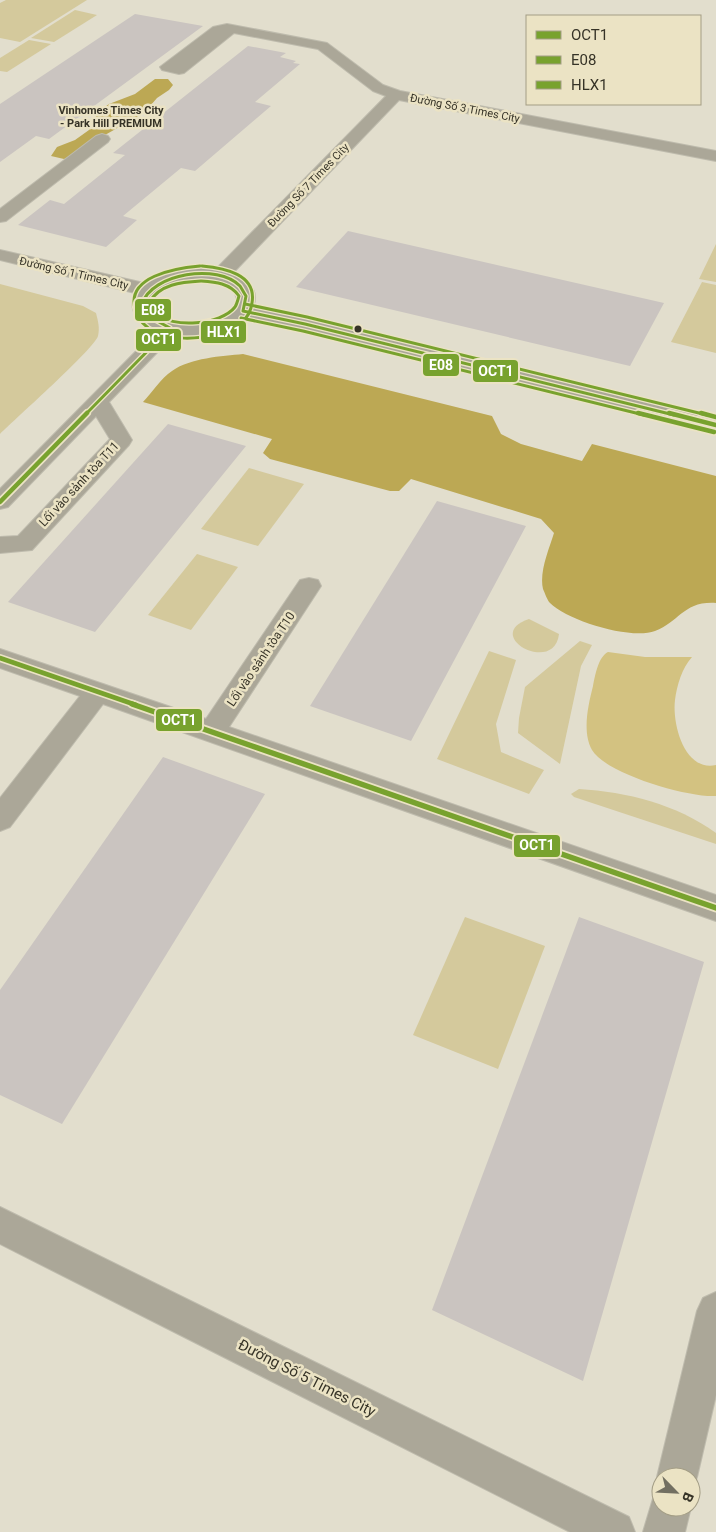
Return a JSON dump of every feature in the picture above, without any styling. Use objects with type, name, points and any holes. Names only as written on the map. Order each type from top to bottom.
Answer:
[{"type":"street","name":"Đường Số 3 Times City","points":[[227,28],[322,46],[378,88],[396,95],[716,156]]},
{"type":"street","name":"Đường Số 7 Times City","points":[[221,275],[396,95]]},
{"type":"street","points":[[0,217],[102,139]]},
{"type":"street","name":"Đường Số 1 Times City","points":[[0,255],[148,290]]},
{"type":"street","points":[[201,273],[221,275],[236,282],[245,290],[248,301],[243,311],[233,319],[211,328],[186,330],[170,328],[153,322],[143,312],[141,301],[148,290],[161,281],[180,275],[201,273]]},
{"type":"street","points":[[243,311],[305,324],[716,425]]},
{"type":"street","points":[[0,502],[170,328]]},
{"type":"street","name":"Lối vào sảnh tòa T11","points":[[0,545],[24,544],[122,440],[98,401]]},
{"type":"street","name":"Lối vào sảnh tòa T10","points":[[212,732],[309,586]]},
{"type":"street","points":[[0,658],[716,908]]},
{"type":"street","points":[[0,819],[98,692]]},
{"type":"street","name":"Đường Số 5 Times City","points":[[0,1225],[614,1532]]},
{"type":"street","points":[[679,1467],[716,1311]]},
{"type":"street","points":[[664,1532],[668,1517]]},
{"type":"shaded area","points":[[6,0],[87,0],[20,42],[0,38],[0,3]]},
{"type":"shaded area","points":[[75,10],[97,15],[54,42],[31,38]]},
{"type":"shaded area","points":[[29,40],[51,44],[7,72],[0,71],[0,58]]},
{"type":"shaded area","points":[[155,79],[168,79],[173,85],[157,98],[144,113],[89,144],[80,154],[64,159],[51,156],[57,147],[75,140],[89,130],[98,112],[109,104],[135,94]]},
{"type":"shaded area","points":[[716,244],[716,282],[699,279]]},
{"type":"shaded area","points":[[702,282],[716,285],[716,353],[671,342]]},
{"type":"shaded area","points":[[0,284],[83,306],[96,313],[99,330],[98,336],[83,355],[0,434]]},
{"type":"shaded area","points":[[243,354],[492,416],[501,434],[521,444],[582,461],[592,444],[716,476],[716,603],[696,605],[663,627],[644,633],[616,631],[585,622],[559,610],[550,603],[543,589],[542,575],[554,533],[541,519],[411,479],[399,491],[390,491],[270,459],[263,453],[272,439],[143,402],[164,378],[179,367],[206,358]]},
{"type":"shaded area","points":[[249,468],[304,484],[258,546],[201,529]]},
{"type":"shaded area","points":[[197,554],[238,567],[191,630],[148,615]]},
{"type":"shaded area","points":[[529,619],[559,634],[554,646],[545,652],[535,652],[524,648],[516,642],[513,634],[516,626]]},
{"type":"shaded area","points":[[580,641],[592,645],[581,666],[560,764],[518,733],[519,718],[525,687]]},
{"type":"shaded area","points":[[489,651],[516,660],[496,724],[501,752],[544,770],[529,794],[437,759]]},
{"type":"shaded area","points":[[608,652],[645,657],[692,657],[683,671],[677,688],[675,710],[678,733],[688,754],[696,761],[705,765],[716,765],[716,796],[703,796],[669,789],[630,776],[613,768],[600,759],[592,750],[587,735],[588,710],[598,667],[602,658]]},
{"type":"shaded area","points":[[579,789],[615,793],[668,807],[701,823],[716,833],[716,844],[574,797],[571,794]]},
{"type":"shaded area","points":[[465,917],[545,946],[498,1069],[413,1035]]},
{"type":"building","points":[[135,14],[203,26],[49,139],[36,136],[0,162],[0,104]]},
{"type":"building","points":[[248,46],[286,53],[280,57],[296,61],[293,63],[300,64],[255,102],[271,106],[195,171],[181,168],[123,216],[137,220],[106,247],[18,225],[50,200],[64,204],[125,155],[113,153]]},
{"type":"building","points":[[348,231],[664,303],[630,366],[296,287]]},
{"type":"building","points":[[168,424],[246,446],[95,632],[8,602]]},
{"type":"building","points":[[437,501],[526,526],[411,741],[310,706]]},
{"type":"building","points":[[163,757],[265,794],[62,1124],[0,1095],[0,990]]},
{"type":"building","points":[[579,917],[704,962],[583,1381],[432,1310]]},
{"type":"transit line","name":"HLX1","points":[[200,266],[179,268],[152,277],[146,281],[139,288],[135,296],[134,304],[140,320],[153,331],[162,335],[180,338],[200,338],[219,334],[244,320],[251,309],[254,295],[246,280],[230,271],[202,266]]},
{"type":"transit line","name":"OCT1","points":[[0,502],[170,328],[148,316],[142,304],[146,294],[155,285],[183,275],[214,275],[229,279],[240,286],[246,296],[243,311],[305,324],[716,425]]},
{"type":"transit line","name":"E08","points":[[201,281],[222,284],[232,288],[239,296],[235,306],[225,315],[211,320],[196,323],[180,323],[155,313],[149,303],[152,297],[164,288],[201,281]]},
{"type":"transit line","name":"HLX1","points":[[245,304],[307,317],[716,417]]},
{"type":"transit line","name":"E08","points":[[241,318],[303,331],[714,432]]},
{"type":"transit line","name":"OCT1","points":[[0,658],[716,908]]},
{"type":"district","name":"Vinhomes Times City - Park Hill PREMIUM","points":[[111,116]]}]
